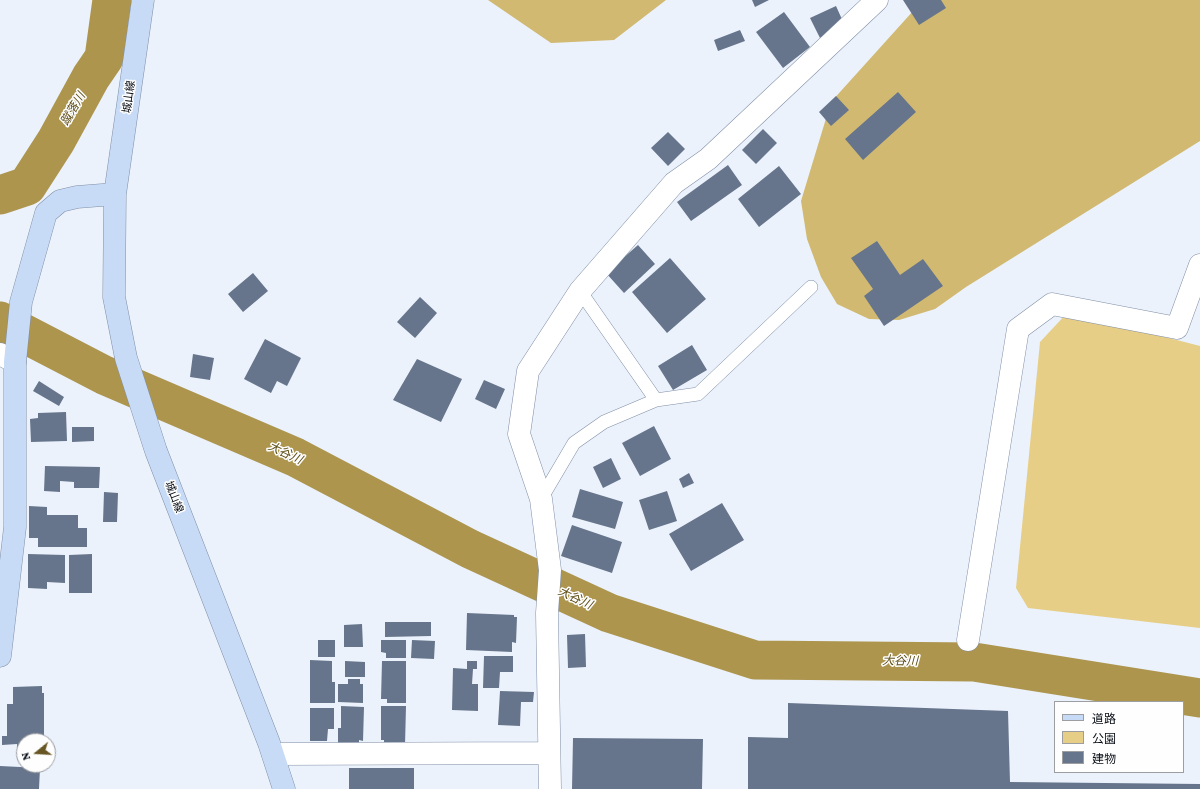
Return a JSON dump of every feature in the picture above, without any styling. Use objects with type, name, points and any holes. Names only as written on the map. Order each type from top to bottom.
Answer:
[{"type":"main road","name":"城山線","points":[[143,0],[115,194],[114,297],[126,358],[156,451],[273,754],[284,789]]},
{"type":"main road","points":[[0,656],[2,626],[15,527],[10,355],[21,302],[46,213],[60,201],[77,197],[115,194]]},
{"type":"street","points":[[550,789],[547,613],[550,570],[541,499],[519,434],[528,371],[580,290],[674,183],[708,159],[877,0]]},
{"type":"street","points":[[968,640],[1018,329],[1052,304],[1178,328],[1200,264]]},
{"type":"street","points":[[273,754],[550,753]]},
{"type":"lane","points":[[541,499],[574,443],[604,422],[656,400],[698,394],[811,287]]},
{"type":"lane","points":[[580,290],[656,400]]},
{"type":"green space","points":[[1068,312],[1200,346],[1200,628],[1028,608],[1016,588],[1040,342]]},
{"type":"shaded area","points":[[488,0],[666,0],[614,40],[551,43]]},
{"type":"shaded area","points":[[923,0],[1200,0],[1200,141],[966,287],[935,309],[899,320],[869,319],[837,304],[821,277],[807,239],[801,201],[831,102]]},
{"type":"building","points":[[752,0],[769,0],[755,7]]},
{"type":"building","points":[[903,0],[941,0],[946,8],[919,25]]},
{"type":"building","points":[[836,6],[845,26],[820,38],[810,18]]},
{"type":"building","points":[[784,12],[810,47],[783,68],[756,32]]},
{"type":"building","points":[[740,30],[745,41],[718,51],[714,40]]},
{"type":"building","points":[[898,92],[916,112],[863,160],[845,139]]},
{"type":"building","points":[[836,96],[849,110],[831,126],[819,112]]},
{"type":"building","points":[[763,129],[777,143],[756,164],[742,150]]},
{"type":"building","points":[[668,132],[685,149],[668,166],[651,148]]},
{"type":"building","points":[[728,165],[742,185],[691,221],[677,202]]},
{"type":"building","points":[[779,166],[801,194],[759,227],[738,199]]},
{"type":"building","points":[[877,241],[900,275],[923,259],[943,286],[884,326],[864,296],[873,289],[851,258]]},
{"type":"building","points":[[638,245],[655,264],[624,293],[606,273]]},
{"type":"building","points":[[670,258],[706,299],[667,333],[632,292]]},
{"type":"building","points":[[253,273],[268,291],[243,312],[228,294]]},
{"type":"building","points":[[420,297],[437,313],[415,338],[397,322]]},
{"type":"building","points":[[265,339],[301,358],[287,386],[277,381],[271,393],[244,379]]},
{"type":"building","points":[[692,345],[707,370],[673,390],[658,366]]},
{"type":"building","points":[[193,354],[214,358],[210,380],[190,377]]},
{"type":"building","points":[[417,359],[462,379],[441,422],[393,400]]},
{"type":"building","points":[[484,380],[505,389],[496,409],[475,399]]},
{"type":"building","points":[[39,381],[64,397],[59,406],[33,391]]},
{"type":"building","points":[[66,412],[67,441],[31,442],[30,419],[38,418],[38,413]]},
{"type":"building","points":[[654,426],[671,459],[640,476],[622,443]]},
{"type":"building","points":[[72,427],[94,427],[94,441],[72,442]]},
{"type":"building","points":[[611,458],[621,479],[603,488],[593,467]]},
{"type":"building","points":[[45,466],[100,467],[99,488],[74,488],[74,482],[60,481],[60,492],[44,491]]},
{"type":"building","points":[[689,473],[694,483],[683,488],[679,479]]},
{"type":"building","points":[[580,489],[623,502],[615,529],[572,517]]},
{"type":"building","points":[[667,491],[677,521],[649,530],[639,500]]},
{"type":"building","points":[[104,492],[118,493],[117,522],[103,522]]},
{"type":"building","points":[[722,503],[744,540],[691,571],[669,534]]},
{"type":"building","points":[[29,506],[47,507],[47,515],[78,515],[78,528],[87,528],[87,547],[38,547],[38,538],[29,538]]},
{"type":"building","points":[[572,525],[622,542],[612,573],[561,556]]},
{"type":"building","points":[[28,554],[65,555],[65,583],[47,582],[47,589],[28,588]]},
{"type":"building","points":[[92,554],[92,593],[69,593],[69,555]]},
{"type":"building","points":[[467,613],[514,615],[514,617],[517,617],[516,643],[512,642],[512,652],[466,650]]},
{"type":"building","points":[[385,622],[431,622],[431,636],[385,637]]},
{"type":"building","points":[[362,624],[363,647],[344,647],[344,625]]},
{"type":"building","points":[[585,634],[586,667],[568,668],[567,635]]},
{"type":"building","points":[[318,640],[335,640],[335,657],[318,657]]},
{"type":"building","points":[[381,640],[406,640],[406,658],[386,658],[386,653],[381,652]]},
{"type":"building","points":[[412,640],[435,641],[434,659],[411,658]]},
{"type":"building","points":[[484,656],[513,656],[513,672],[500,672],[499,688],[483,688]]},
{"type":"building","points":[[310,660],[332,661],[332,682],[335,682],[335,703],[310,703]]},
{"type":"building","points":[[345,661],[365,662],[365,677],[345,677]]},
{"type":"building","points":[[382,661],[406,661],[406,703],[387,703],[387,699],[381,699]]},
{"type":"building","points":[[467,661],[477,661],[477,669],[473,669],[472,684],[478,684],[478,711],[452,710],[453,668],[467,669]]},
{"type":"building","points":[[348,679],[360,679],[360,684],[363,684],[363,703],[338,702],[338,684],[348,684]]},
{"type":"building","points":[[42,686],[42,693],[44,693],[44,733],[16,733],[16,744],[2,745],[2,736],[7,736],[7,704],[13,704],[13,687]]},
{"type":"building","points":[[500,691],[534,692],[533,702],[521,702],[520,726],[498,725]]},
{"type":"building","points":[[788,703],[1008,711],[1010,782],[1200,784],[1200,789],[748,789],[748,737],[788,738]]},
{"type":"building","points":[[341,706],[364,707],[363,741],[359,740],[359,744],[338,743],[338,728],[341,728]]},
{"type":"building","points":[[381,706],[406,706],[405,745],[384,744],[384,740],[381,740]]},
{"type":"building","points":[[310,708],[334,708],[334,729],[328,729],[327,741],[310,741]]},
{"type":"building","points":[[573,738],[703,739],[702,789],[572,789]]},
{"type":"building","points":[[0,766],[16,767],[16,773],[40,773],[39,789],[0,789]]},
{"type":"building","points":[[349,768],[414,768],[414,789],[349,789]]},
{"type":"waterway","name":"蹴落川","points":[[0,195],[27,186],[56,141],[91,77],[104,58],[112,0]]},
{"type":"waterway","name":"大谷川","points":[[0,321],[104,375],[295,457],[470,549],[609,613],[755,660],[974,662],[1200,698]]}]
